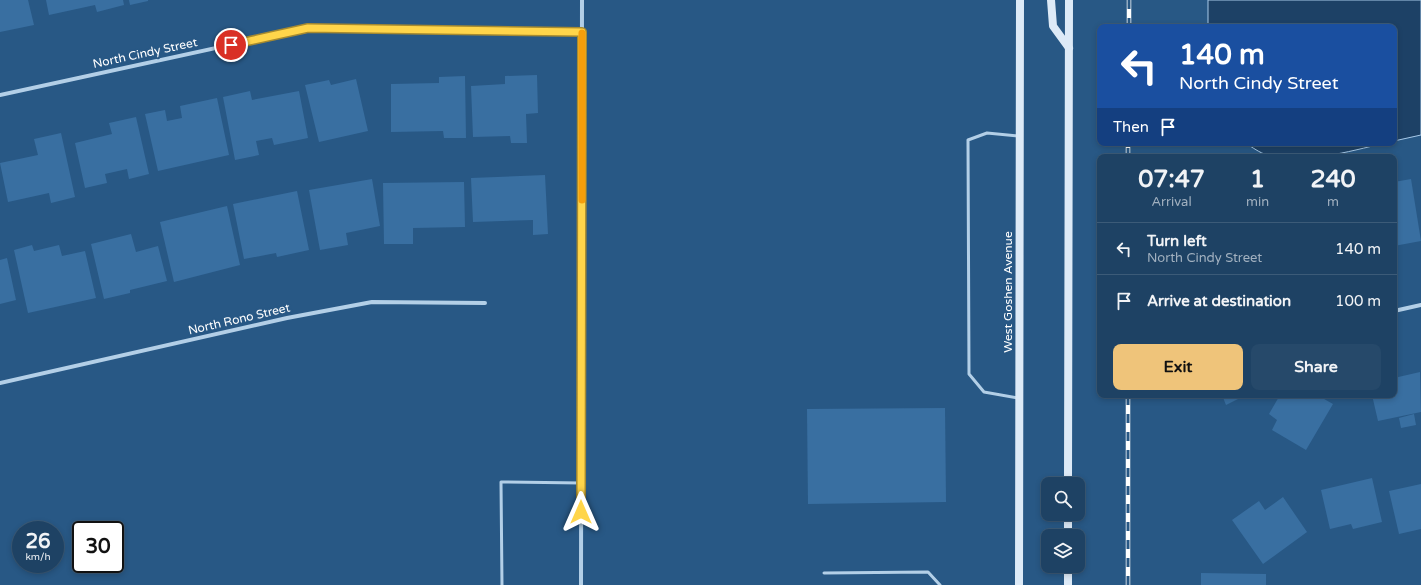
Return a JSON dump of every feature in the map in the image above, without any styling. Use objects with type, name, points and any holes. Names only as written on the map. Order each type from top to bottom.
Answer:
[{"type":"main road","name":"West Goshen Avenue","points":[[1019,585],[1020,0]]},
{"type":"main road","points":[[1051,0],[1053,26],[1069,48]]},
{"type":"main road","points":[[1068,477],[1069,0]]},
{"type":"main road","points":[[1068,573],[1068,585]]},
{"type":"street","points":[[581,585],[582,0]]},
{"type":"street","name":"North Cindy Street","points":[[0,95],[308,28],[582,32]]},
{"type":"street","name":"North Rono Street","points":[[0,383],[287,318],[372,302],[485,303]]},
{"type":"street","points":[[1397,310],[1421,305]]},
{"type":"lane","points":[[1020,136],[987,133],[968,140],[969,374],[984,392],[1020,398]]},
{"type":"lane","points":[[502,585],[502,482],[581,483]]},
{"type":"lane","points":[[824,573],[928,572],[940,585]]},
{"type":"water","points":[[1208,0],[1421,0],[1421,135],[1397,140],[1397,24],[1208,24]]},
{"type":"water","points":[[1250,146],[1373,146],[1336,154],[1265,154]]},
{"type":"building","points":[[0,0],[28,0],[34,25],[0,32]]},
{"type":"building","points":[[46,0],[123,0],[124,5],[97,12],[95,5],[49,15]]},
{"type":"building","points":[[129,0],[148,0],[148,1],[130,5]]},
{"type":"building","points":[[537,75],[538,113],[526,114],[527,143],[511,143],[510,136],[473,137],[471,86],[505,84],[505,76]]},
{"type":"building","points":[[465,76],[466,138],[444,138],[443,131],[391,132],[391,84],[439,83],[439,77]]},
{"type":"building","points":[[356,79],[368,131],[319,142],[305,85],[329,80],[331,85]]},
{"type":"building","points":[[250,91],[252,100],[299,91],[308,138],[274,145],[272,138],[256,141],[259,155],[235,160],[223,97]]},
{"type":"building","points":[[217,98],[229,155],[158,171],[145,114],[165,110],[167,121],[182,118],[180,106]]},
{"type":"building","points":[[136,117],[149,174],[129,179],[127,169],[105,174],[107,183],[85,188],[75,143],[112,134],[109,123]]},
{"type":"building","points":[[61,133],[75,197],[51,203],[49,193],[8,202],[0,163],[38,155],[34,139]]},
{"type":"building","points":[[545,175],[548,234],[533,235],[533,220],[473,222],[471,178]]},
{"type":"building","points":[[372,179],[380,226],[346,233],[348,245],[320,250],[309,190]]},
{"type":"building","points":[[1411,179],[1421,241],[1397,245],[1397,181]]},
{"type":"building","points":[[464,182],[465,227],[413,228],[413,244],[384,244],[383,183]]},
{"type":"building","points":[[297,191],[309,250],[277,257],[276,253],[244,259],[233,204]]},
{"type":"building","points":[[227,206],[240,265],[174,282],[160,222]]},
{"type":"building","points":[[131,234],[136,252],[158,246],[167,281],[130,290],[130,293],[104,299],[91,244]]},
{"type":"building","points":[[32,245],[34,251],[59,245],[62,256],[85,251],[96,298],[28,313],[14,250]]},
{"type":"building","points":[[7,258],[16,300],[0,304],[0,260]]},
{"type":"building","points":[[1420,372],[1421,412],[1378,421],[1373,398],[1397,398],[1397,377]]},
{"type":"building","points":[[1223,398],[1240,398],[1226,405]]},
{"type":"building","points":[[1278,398],[1322,398],[1333,404],[1306,450],[1272,430],[1277,420],[1269,414]]},
{"type":"building","points":[[945,408],[946,502],[808,504],[807,409]]},
{"type":"building","points":[[1414,414],[1416,425],[1401,428],[1399,418]]},
{"type":"building","points":[[1372,478],[1382,522],[1353,529],[1351,524],[1330,529],[1321,490]]},
{"type":"building","points":[[1421,484],[1421,529],[1399,534],[1389,491]]},
{"type":"building","points":[[1283,497],[1307,532],[1263,564],[1232,520],[1259,501],[1265,510]]},
{"type":"building","points":[[1201,573],[1266,574],[1266,585],[1201,585]]},
{"type":"railway","points":[[1129,0],[1129,24]]},
{"type":"railway","points":[[1128,146],[1128,154]]},
{"type":"railway","points":[[1128,398],[1128,585]]},
{"type":"slow traffic","points":[[582,33],[582,200]]},
{"type":"route","points":[[231,45],[308,28],[582,32],[581,512]]}]
